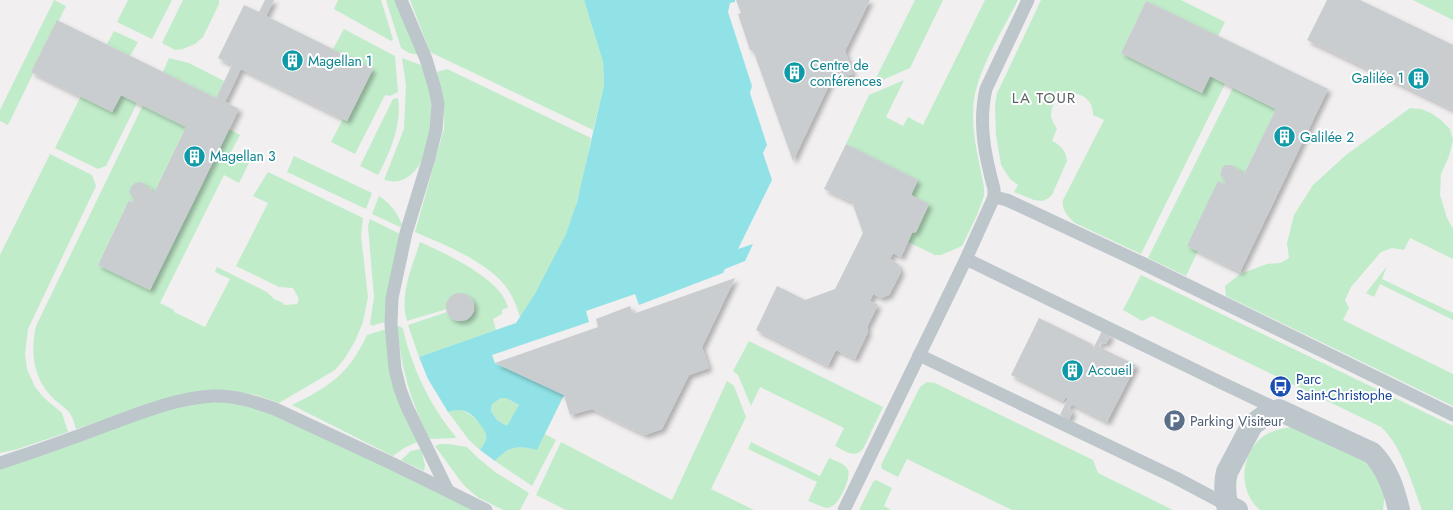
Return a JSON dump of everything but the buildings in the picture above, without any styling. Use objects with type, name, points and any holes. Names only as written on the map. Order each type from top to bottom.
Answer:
[{"type":"street","points":[[1232,507],[1225,488],[1227,472],[1252,425],[1264,416],[1279,410],[1372,453],[1380,461],[1385,470],[1395,493],[1399,510]]},
{"type":"lane","points":[[401,0],[431,74],[438,104],[438,116],[429,158],[406,233],[392,298],[392,344],[395,369],[405,401],[448,492]]},
{"type":"lane","points":[[844,510],[966,259],[994,197],[994,189],[984,141],[983,104],[986,89],[1028,0]]},
{"type":"lane","points":[[994,197],[1007,200],[1120,253],[1453,415]]},
{"type":"lane","points":[[966,259],[1279,410]]},
{"type":"lane","points":[[919,355],[1176,478],[1232,507]]},
{"type":"lane","points":[[0,463],[38,451],[161,405],[205,397],[229,397],[257,403],[275,409],[486,510]]},
{"type":"green space","points":[[54,0],[66,6],[8,125],[0,121],[0,110]]},
{"type":"green space","points":[[128,0],[172,0],[152,39],[117,22]]},
{"type":"green space","points":[[183,0],[219,0],[219,4],[203,37],[195,44],[183,49],[175,50],[162,43]]},
{"type":"green space","points":[[338,0],[381,0],[393,39],[391,41],[334,9]]},
{"type":"green space","points":[[386,0],[396,0],[420,55],[409,53],[401,48]]},
{"type":"green space","points":[[410,0],[584,0],[603,62],[604,85],[593,130],[430,52]]},
{"type":"green space","points":[[915,0],[943,0],[910,68],[880,81],[875,80]]},
{"type":"green space","points":[[985,0],[1018,0],[986,62],[974,100],[974,133],[984,187],[984,196],[977,215],[962,246],[941,255],[935,255],[908,242],[912,233],[916,232],[929,204],[911,195],[918,180],[846,144],[869,95],[904,80],[886,117],[903,126],[908,117],[923,125]]},
{"type":"green space","points":[[1041,0],[1181,0],[1225,22],[1218,36],[1146,1],[1121,53],[1202,93],[1210,76],[1225,84],[1141,254],[1075,223],[1064,210],[1063,200],[1104,120],[1093,115],[1092,106],[1087,99],[1081,95],[1065,94],[1053,105],[1051,116],[1057,128],[1052,141],[1058,144],[1066,154],[1067,161],[1052,195],[1042,201],[1034,200],[1014,192],[1018,185],[1010,179],[1001,165],[996,135],[995,105],[997,93]]},
{"type":"green space","points":[[1413,0],[1453,0],[1453,20]]},
{"type":"green space","points":[[344,29],[395,56],[398,92],[390,96],[385,95],[355,154],[331,142],[343,119],[347,121],[373,69],[333,49]]},
{"type":"green space","points":[[114,31],[138,42],[130,56],[107,44]]},
{"type":"green space","points":[[169,58],[189,63],[224,81],[216,98],[163,72]]},
{"type":"green space","points":[[402,58],[421,65],[430,92],[432,115],[431,129],[424,156],[418,167],[409,176],[399,181],[392,181],[384,180],[404,129],[406,85]]},
{"type":"green space","points":[[447,69],[591,138],[585,170],[573,216],[554,261],[520,317],[509,291],[491,272],[466,256],[415,232],[444,129],[443,100],[437,72]]},
{"type":"green space","points":[[1233,88],[1276,109],[1244,174],[1232,165],[1228,165],[1221,170],[1220,174],[1225,181],[1224,184],[1187,246],[1198,251],[1186,276],[1148,258]]},
{"type":"green space","points":[[121,95],[137,103],[106,166],[98,169],[55,148],[81,96],[112,112]]},
{"type":"green space","points":[[398,98],[399,108],[397,128],[391,148],[378,175],[360,166],[393,99]]},
{"type":"green space","points":[[143,105],[186,127],[154,193],[151,187],[147,188],[140,182],[135,184],[131,189],[130,192],[134,199],[132,202],[129,200],[98,265],[150,290],[229,129],[240,135],[231,152],[250,161],[239,183],[224,175],[160,303],[174,310],[174,312],[205,327],[230,279],[215,272],[217,267],[267,292],[274,299],[283,303],[284,305],[297,304],[299,299],[293,288],[279,287],[236,266],[268,203],[253,196],[268,172],[363,218],[361,236],[368,297],[363,322],[355,341],[345,358],[335,370],[279,403],[256,395],[229,391],[163,401],[76,429],[71,414],[48,392],[38,375],[35,366],[33,346],[36,326]]},
{"type":"green space","points":[[1410,108],[1421,109],[1431,113],[1450,129],[1453,140],[1449,156],[1441,174],[1440,195],[1447,218],[1453,229],[1453,259],[1410,238],[1404,250],[1392,248],[1381,252],[1351,287],[1345,300],[1349,308],[1343,320],[1453,374],[1453,406],[1226,296],[1225,286],[1240,274],[1267,264],[1280,263],[1289,258],[1287,243],[1294,215],[1313,185],[1346,155]]},
{"type":"green space","points":[[50,154],[92,175],[96,186],[28,329],[25,354],[27,369],[35,387],[43,397],[62,413],[68,432],[18,449],[0,453],[0,255]]},
{"type":"green space","points":[[294,156],[372,193],[366,209],[287,172]]},
{"type":"green space","points":[[379,196],[390,205],[398,216],[402,225],[400,227],[372,214]]},
{"type":"green space","points":[[370,219],[400,234],[385,322],[372,326],[370,324],[374,297],[368,226]]},
{"type":"green space","points":[[420,242],[452,257],[483,276],[500,293],[508,307],[502,310],[502,314],[493,319],[496,330],[419,357],[408,325],[447,312],[450,317],[455,320],[466,320],[473,313],[475,307],[467,296],[460,294],[454,295],[449,300],[447,309],[407,321],[405,311],[405,292],[410,271]]},
{"type":"green space","points":[[1387,266],[1382,279],[1453,313],[1453,320],[1380,284],[1374,297],[1366,293]]},
{"type":"green space","points":[[1141,275],[1453,426],[1453,510],[1422,510],[1401,455],[1395,444],[1381,427],[1152,316],[1142,321],[1123,310]]},
{"type":"green space","points":[[400,326],[403,329],[411,358],[423,386],[438,413],[456,437],[455,438],[430,439],[423,426],[412,399],[404,371],[397,327]]},
{"type":"green space","points":[[386,329],[417,442],[404,448],[393,456],[292,405],[317,392],[337,378],[353,360],[367,335]]},
{"type":"green space","points":[[749,341],[883,407],[863,449],[860,452],[853,454],[835,446],[844,428],[760,387],[751,406],[738,375],[733,371]]},
{"type":"green space","points":[[727,381],[734,386],[746,417],[711,489],[754,510],[566,510],[536,495],[561,442],[672,500]]},
{"type":"green space","points":[[927,382],[935,383],[1093,460],[1098,473],[1173,510],[1012,510],[907,459],[898,477],[882,469],[881,465],[920,387]]},
{"type":"green space","points":[[501,398],[506,398],[519,405],[508,427],[497,420],[491,411],[492,404]]},
{"type":"green space","points":[[227,400],[262,409],[307,428],[475,510],[0,510],[0,467],[173,406]]},
{"type":"green space","points":[[457,409],[462,410],[472,416],[484,429],[486,439],[480,450],[469,440],[448,412]]},
{"type":"green space","points":[[1293,427],[1369,462],[1385,492],[1383,510],[1260,510],[1253,502],[1245,484],[1244,474],[1249,455],[1254,446],[1268,433]]},
{"type":"green space","points":[[545,434],[556,440],[532,486],[495,461],[505,452],[514,448],[524,447],[537,449]]},
{"type":"green space","points":[[751,442],[820,476],[829,458],[842,464],[847,468],[849,474],[847,483],[840,498],[833,506],[826,508],[808,501],[817,482],[748,449]]},
{"type":"green space","points":[[440,444],[467,447],[495,472],[529,493],[520,510],[503,510],[479,498],[470,491],[462,483],[435,446]]},
{"type":"green space","points":[[421,449],[425,465],[424,471],[401,460],[411,451]]},
{"type":"green space","points":[[876,480],[892,488],[884,506],[891,510],[859,510],[873,482]]},
{"type":"water","points":[[584,0],[735,0],[735,2],[730,3],[728,12],[752,86],[750,93],[767,145],[763,153],[772,180],[738,249],[753,244],[745,261],[725,269],[723,273],[639,305],[635,294],[586,311],[589,322],[492,355],[495,363],[564,395],[537,450],[519,447],[514,448],[505,452],[495,461],[480,450],[485,442],[486,434],[479,422],[468,412],[453,410],[448,412],[428,379],[419,357],[516,323],[536,292],[566,234],[577,202],[604,85],[603,62]],"holes":[[[501,398],[506,398],[519,405],[507,426],[497,420],[491,411],[492,404]]]},
{"type":"place","name":"Magellan 1","points":[[292,61]]},
{"type":"place","name":"Centre de conférences","points":[[795,73]]},
{"type":"place","name":"Galilée 1","points":[[1419,78]]},
{"type":"place","name":"Galilée 2","points":[[1284,137]]},
{"type":"place","name":"Magellan 3","points":[[194,156]]},
{"type":"place","name":"Accueil","points":[[1073,370]]},
{"type":"place","name":"Parc Saint-Christophe","points":[[1281,387]]},
{"type":"place","name":"Parking Visiteur","points":[[1174,421]]},
{"type":"district","name":"LA TOUR","points":[[1044,98]]}]
